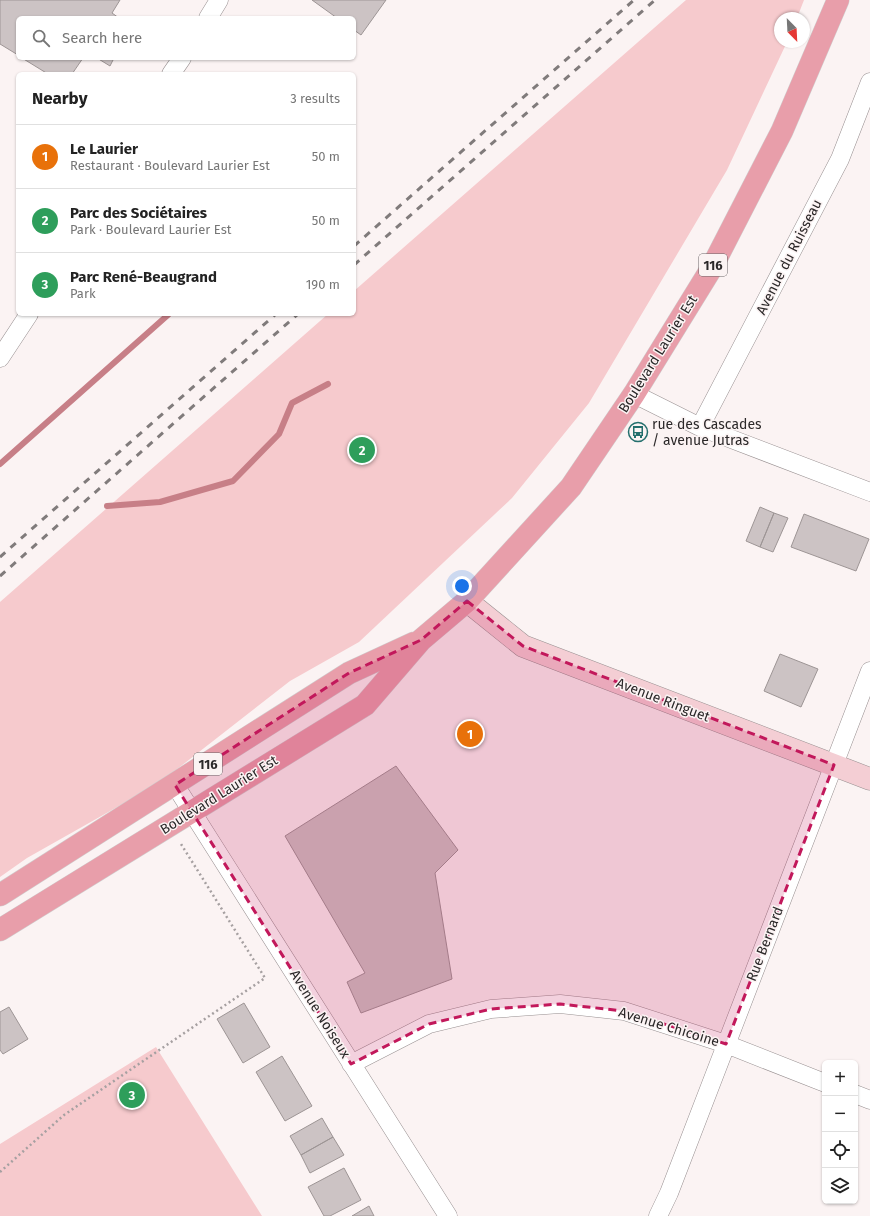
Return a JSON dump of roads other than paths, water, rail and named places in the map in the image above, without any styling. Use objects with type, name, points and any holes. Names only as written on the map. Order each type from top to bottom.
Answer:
[{"type":"main road","name":"Boulevard Laurier Est","points":[[0,930],[365,705],[421,640],[467,601],[571,487],[634,394],[714,262],[782,131],[838,0]]},
{"type":"main road","name":"Boulevard Laurier Est","points":[[0,895],[349,673],[421,640]]},
{"type":"street","points":[[209,16],[219,0]]},
{"type":"street","points":[[172,72],[181,60]]},
{"type":"street","name":"Avenue du Ruisseau","points":[[700,427],[840,159],[870,82]]},
{"type":"street","points":[[0,358],[28,316]]},
{"type":"street","points":[[634,394],[700,427],[870,492]]},
{"type":"street","name":"Avenue Ringuet","points":[[467,601],[523,646],[870,779]]},
{"type":"street","name":"Rue Bernard","points":[[658,1216],[669,1193],[870,671]]},
{"type":"street","name":"Avenue Noiseux","points":[[175,785],[448,1216]]},
{"type":"street","name":"Avenue Chicoine","points":[[351,1064],[429,1024],[491,1009],[560,1004],[624,1012],[726,1044],[822,1082]]},
{"type":"street","points":[[858,1095],[870,1100]]},
{"type":"waterway","points":[[0,464],[167,316]]},
{"type":"waterway","points":[[107,506],[160,502],[233,481],[279,434],[292,403],[328,384]]},
{"type":"railway","points":[[356,244],[634,0]]},
{"type":"railway","points":[[356,263],[655,0]]},
{"type":"railway","points":[[0,557],[274,316]]},
{"type":"railway","points":[[0,576],[296,316]]},
{"type":"place","name":"rue des Cascades / avenue Jutras","points":[[638,432]]},
{"type":"place","name":"Parc des Sociétaires","points":[[362,450]]},
{"type":"place","name":"Le Laurier","points":[[470,734]]},
{"type":"place","name":"Parc René-Beaugrand","points":[[132,1095]]}]
